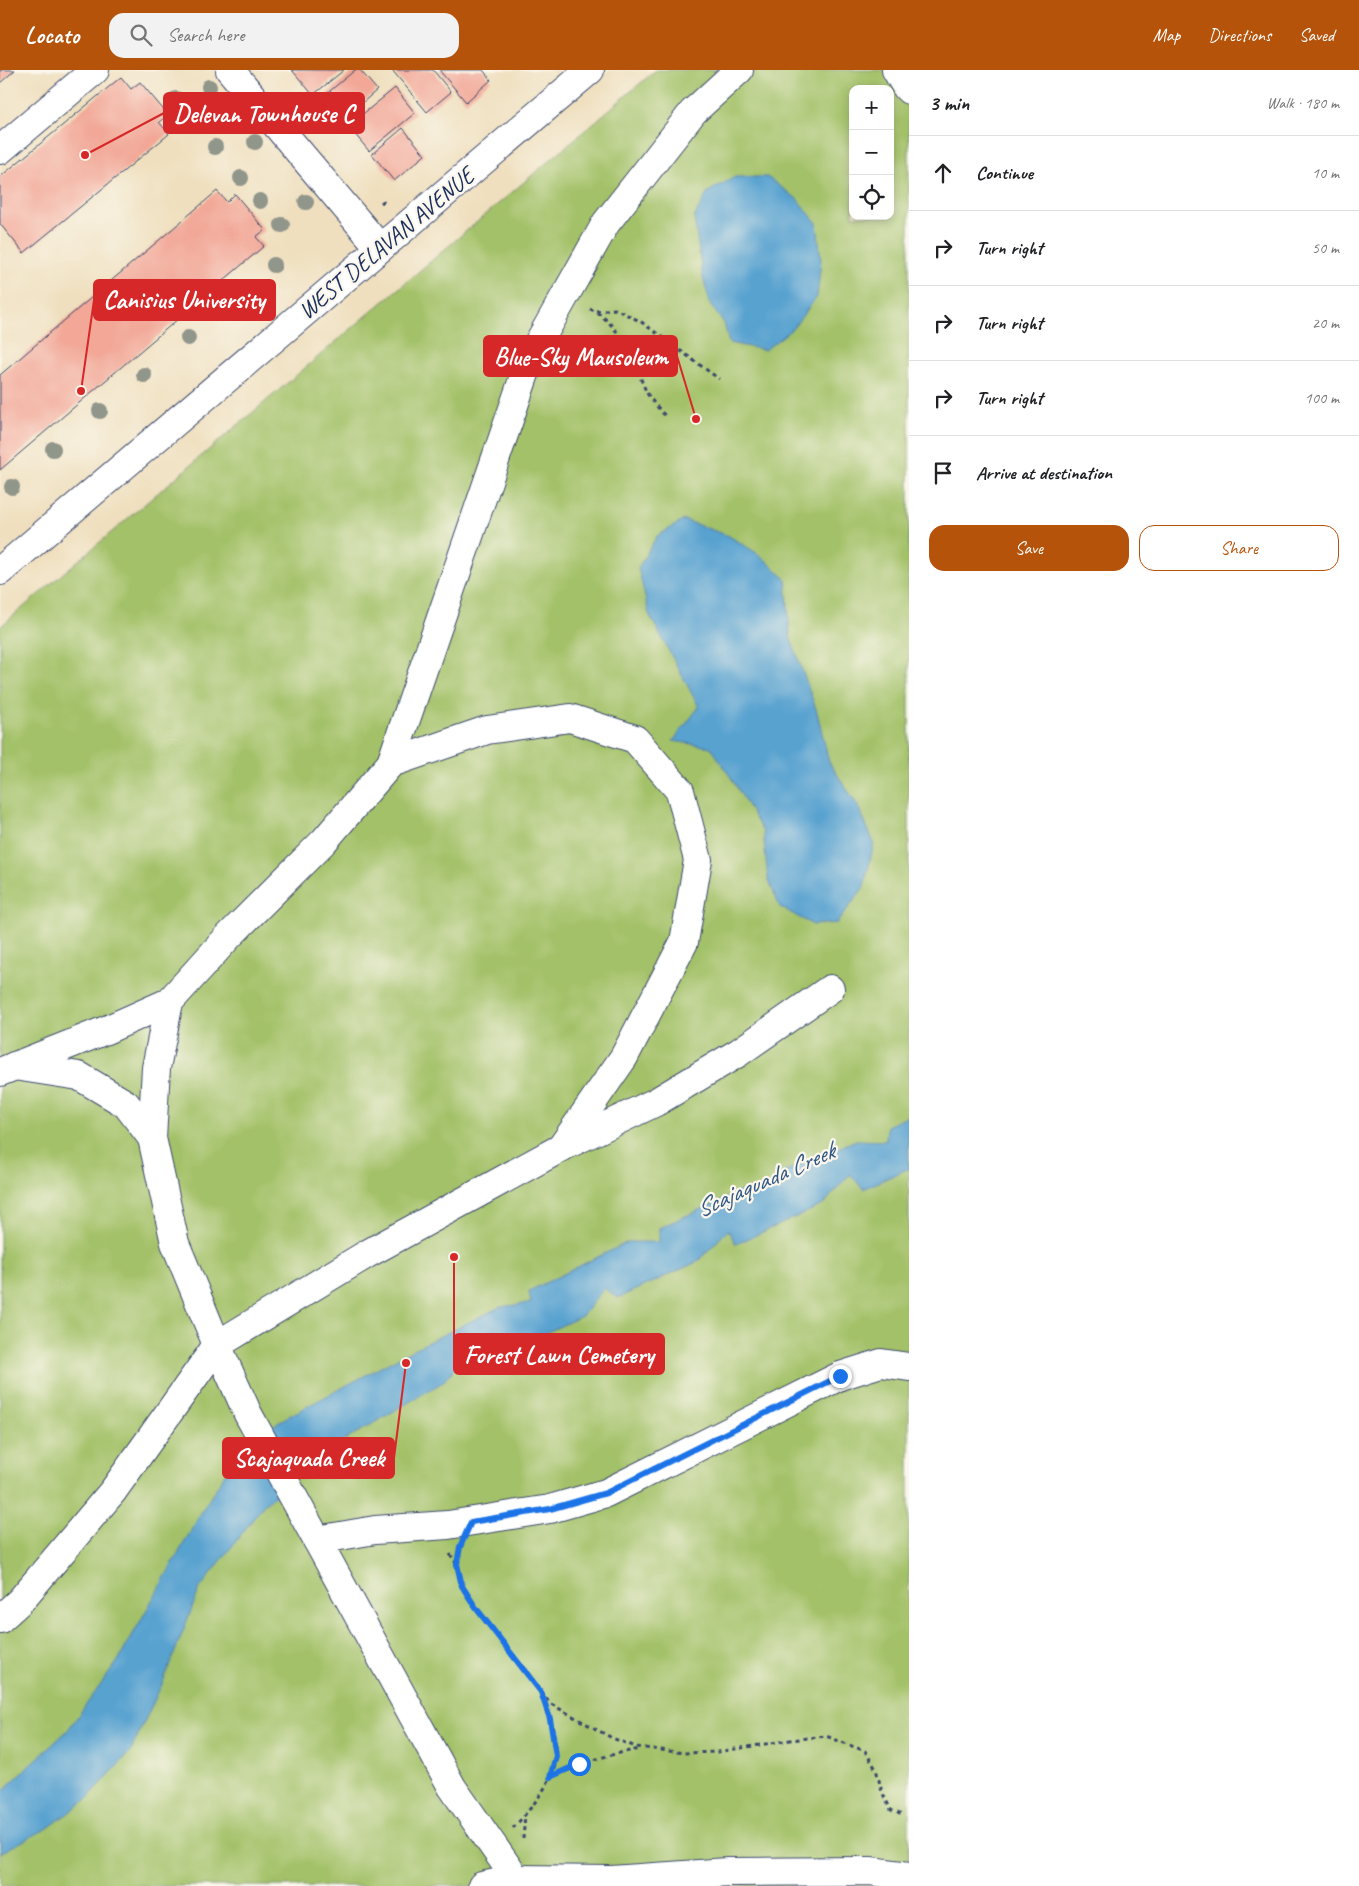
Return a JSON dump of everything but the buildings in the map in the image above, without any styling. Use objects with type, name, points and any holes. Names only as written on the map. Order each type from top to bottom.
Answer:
[{"type":"street","points":[[0,150],[95,70]]},
{"type":"street","points":[[230,70],[380,248]]},
{"type":"street","name":"WEST DELAVAN AVENUE","points":[[0,571],[590,70]]},
{"type":"street","points":[[6,1069],[106,1030],[168,1002],[228,937],[324,841],[391,764],[531,356],[612,216],[693,112],[738,70]]},
{"type":"street","points":[[896,70],[909,90]]},
{"type":"street","points":[[391,764],[487,730],[570,718],[635,739],[680,791],[698,860],[684,942],[624,1057],[561,1148]]},
{"type":"street","points":[[0,1619],[20,1601],[113,1491],[217,1345],[367,1254],[561,1148],[656,1102],[738,1053],[830,989]]},
{"type":"street","points":[[168,1002],[156,1068],[152,1138],[175,1243],[248,1414],[452,1787],[518,1882]]},
{"type":"street","points":[[6,1069],[79,1076],[126,1104],[152,1138]]},
{"type":"street","points":[[317,1540],[376,1530],[448,1526],[550,1509],[606,1493],[840,1376],[881,1363],[909,1367]]},
{"type":"street","points":[[482,1886],[518,1882],[611,1880],[728,1872],[870,1872],[909,1876]]},
{"type":"path","points":[[381,203],[385,200]]},
{"type":"path","points":[[564,297],[595,311],[615,330],[634,361],[647,393],[665,416]]},
{"type":"path","points":[[595,311],[615,309],[640,321],[719,379]]},
{"type":"path","points":[[471,1522],[460,1547],[457,1564],[462,1586],[476,1608],[551,1704],[612,1738],[636,1747],[684,1753],[717,1752],[826,1736],[865,1751],[876,1769],[882,1792],[891,1810],[904,1816]]},
{"type":"path","points":[[493,1846],[534,1806],[550,1777],[556,1756],[550,1719],[541,1692]]},
{"type":"path","points":[[550,1777],[579,1764],[614,1753],[645,1748]]},
{"type":"green space","points":[[656,70],[909,70],[909,1886],[0,1886],[0,627]]},
{"type":"water","points":[[735,177],[767,177],[796,198],[817,223],[821,260],[817,297],[793,328],[765,350],[729,343],[724,323],[711,306],[703,278],[694,218],[708,192]]},
{"type":"water","points":[[684,520],[729,536],[760,555],[786,579],[790,636],[817,712],[829,762],[858,806],[874,843],[864,887],[837,923],[813,925],[780,907],[768,879],[763,832],[735,784],[711,747],[673,741],[699,707],[649,614],[638,568],[657,536]]},
{"type":"water","points":[[909,1116],[909,1168],[863,1189],[850,1174],[823,1205],[736,1244],[728,1230],[697,1262],[618,1298],[604,1288],[582,1316],[481,1363],[467,1353],[443,1382],[313,1459],[263,1506],[200,1588],[163,1682],[130,1752],[86,1800],[48,1828],[0,1853],[0,1793],[67,1731],[118,1661],[202,1511],[237,1454],[278,1422],[422,1345],[500,1307],[531,1303],[529,1291],[628,1242],[659,1242],[659,1228],[744,1190],[781,1189],[782,1173],[856,1140],[886,1141],[887,1126]]},
{"type":"place","name":"Delevan Townhouse C","points":[[85,155]]},
{"type":"place","name":"Canisius University","points":[[81,391]]},
{"type":"place","name":"Blue-Sky Mausoleum","points":[[696,419]]},
{"type":"place","name":"Forest Lawn Cemetery","points":[[454,1257]]},
{"type":"place","name":"Scajaquada Creek","points":[[406,1363]]},
{"type":"route","points":[[579,1764],[550,1777],[556,1756],[550,1719],[541,1692],[476,1608],[462,1586],[457,1564],[460,1547],[471,1522],[550,1509],[606,1493],[840,1376]]}]
